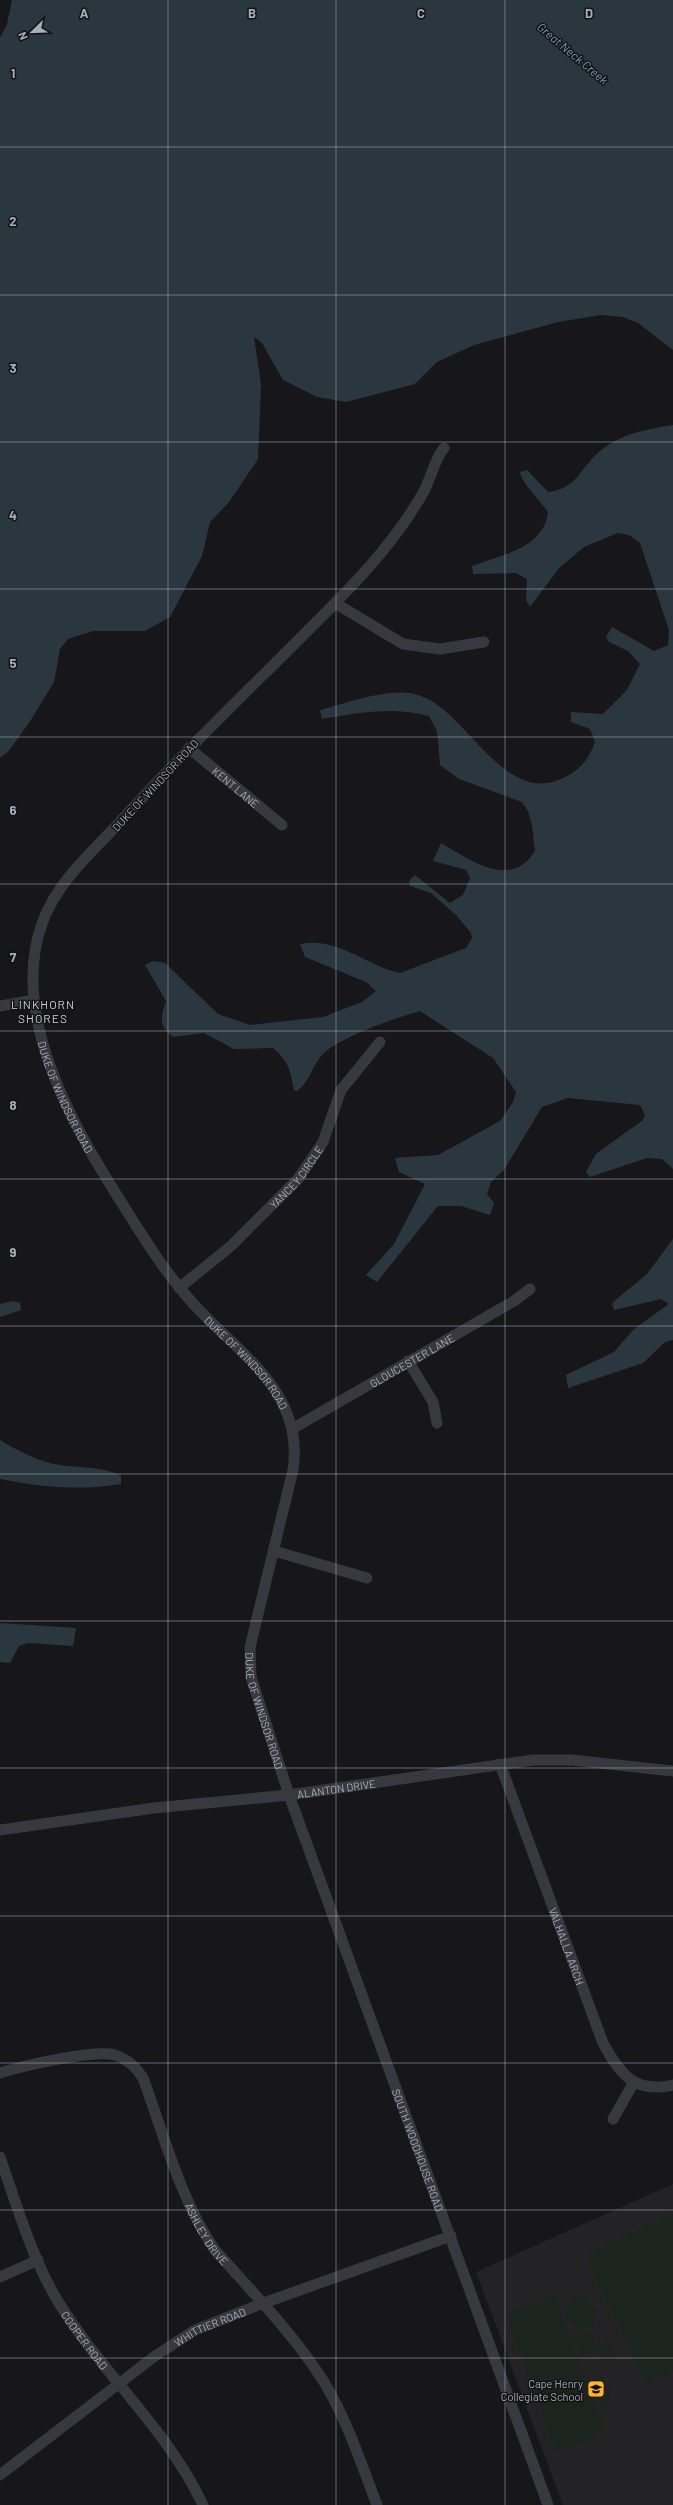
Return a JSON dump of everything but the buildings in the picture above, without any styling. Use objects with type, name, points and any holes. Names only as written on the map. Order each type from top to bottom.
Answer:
[{"type":"street","name":"DUKE OF WINDSOR ROAD","points":[[289,1795],[250,1677],[248,1662],[250,1647],[293,1470],[295,1448],[292,1429],[285,1409],[263,1372],[202,1314],[179,1288],[159,1261],[113,1190],[72,1116],[43,1041],[34,1000],[33,965],[37,940],[47,911],[56,894],[70,876],[189,748],[335,604],[382,551],[407,518],[423,493],[444,448]]},
{"type":"street","points":[[335,604],[403,644],[440,649],[484,642]]},
{"type":"street","name":"KENT LANE","points":[[189,748],[282,825]]},
{"type":"street","points":[[0,1006],[34,1000]]},
{"type":"street","name":"YANCEY CIRCLE","points":[[179,1288],[231,1246],[298,1179],[323,1142],[344,1085],[380,1042]]},
{"type":"street","name":"GLOUCESTER LANE","points":[[292,1429],[514,1301],[530,1289]]},
{"type":"street","points":[[408,1361],[433,1402],[437,1423]]},
{"type":"street","points":[[274,1551],[367,1578]]},
{"type":"street","name":"ALANTON DRIVE","points":[[0,1830],[154,1808],[289,1795],[533,1760],[572,1760],[673,1771]]},
{"type":"street","name":"VALHALLA ARCH","points":[[500,1764],[602,2043],[617,2069],[634,2082],[659,2088],[673,2086]]},
{"type":"street","name":"SOUTH WOODHOUSE ROAD","points":[[289,1795],[548,2505]]},
{"type":"street","name":"ASHLEY DRIVE","points":[[0,2073],[18,2067],[93,2055],[113,2054],[131,2063],[143,2078],[184,2191],[203,2232],[215,2250],[304,2353],[336,2404],[351,2434],[377,2505]]},
{"type":"street","points":[[613,2119],[634,2082]]},
{"type":"street","name":"COOPER ROAD","points":[[0,2157],[38,2260],[60,2304],[174,2456],[203,2505]]},
{"type":"street","name":"WHITTIER ROAD","points":[[0,2475],[155,2356],[195,2330],[261,2304],[451,2236]]},
{"type":"street","points":[[0,2277],[38,2260]]},
{"type":"shaded area","name":"Cape Henry Collegiate School","points":[[673,2184],[673,2505],[563,2505],[476,2272]]},
{"type":"shaded area","points":[[673,2214],[673,2370],[646,2383],[588,2262],[591,2252]]},
{"type":"shaded area","points":[[555,2296],[605,2432],[556,2450],[506,2314]]},
{"type":"shaded area","points":[[578,2297],[586,2299],[596,2310],[594,2325],[590,2329],[576,2326],[568,2318],[568,2301]]},
{"type":"shaded area","points":[[591,2332],[597,2350],[581,2356],[574,2338]]},
{"type":"shaded area","points":[[606,2341],[610,2342],[616,2357],[608,2362],[604,2361],[599,2346]]},
{"type":"shaded area","points":[[597,2377],[602,2378],[611,2395],[611,2399],[606,2405],[602,2405],[596,2399],[597,2392],[592,2382]]},
{"type":"water","name":"Great Neck Creek","points":[[12,0],[673,0],[673,350],[638,323],[623,317],[601,315],[558,322],[474,345],[437,362],[415,384],[346,402],[317,397],[283,380],[262,343],[254,337],[261,384],[258,459],[229,502],[210,522],[202,556],[170,617],[145,631],[93,631],[68,639],[60,649],[54,682],[29,723],[8,752],[0,758],[0,38],[7,24]]},
{"type":"water","points":[[673,425],[673,1169],[662,1159],[647,1158],[590,1177],[586,1172],[596,1154],[643,1120],[645,1115],[640,1105],[568,1098],[542,1107],[504,1170],[491,1182],[487,1194],[494,1203],[490,1215],[461,1206],[438,1206],[377,1282],[366,1275],[394,1244],[425,1184],[399,1172],[395,1158],[438,1155],[500,1121],[513,1102],[516,1092],[493,1058],[420,1011],[370,1028],[334,1046],[325,1052],[302,1087],[297,1091],[294,1090],[288,1067],[282,1057],[273,1048],[234,1049],[204,1033],[173,1037],[168,1033],[162,1020],[166,1001],[145,965],[153,961],[165,963],[218,1014],[250,1025],[323,1017],[362,1002],[376,991],[366,982],[305,957],[300,944],[326,944],[400,973],[466,948],[472,938],[471,933],[456,915],[431,893],[410,886],[409,881],[415,875],[450,903],[463,895],[470,878],[466,870],[433,861],[441,843],[465,857],[490,868],[502,870],[514,869],[525,863],[535,851],[532,825],[528,811],[522,802],[459,779],[440,765],[437,731],[429,716],[402,711],[388,711],[322,719],[320,710],[371,696],[410,693],[421,696],[438,706],[455,720],[487,754],[504,769],[522,779],[541,784],[561,779],[578,769],[586,760],[595,742],[590,729],[571,722],[571,712],[603,714],[627,690],[640,664],[628,651],[609,642],[606,637],[612,627],[654,651],[668,645],[669,630],[640,543],[629,535],[618,533],[584,547],[559,568],[530,607],[526,600],[527,579],[516,573],[473,574],[472,566],[508,554],[520,548],[539,534],[545,524],[548,512],[527,486],[520,472],[527,470],[548,492],[558,490],[566,487],[572,482],[593,458],[607,446],[634,433]]},
{"type":"water","points":[[673,1239],[673,1340],[665,1342],[643,1363],[568,1388],[566,1375],[614,1352],[634,1329],[669,1304],[661,1299],[614,1310],[612,1303],[647,1274]]},
{"type":"water","points":[[13,1301],[20,1303],[21,1310],[0,1317],[0,1304]]},
{"type":"water","points":[[0,1440],[26,1454],[47,1462],[63,1466],[105,1470],[121,1476],[121,1484],[76,1488],[45,1486],[0,1479]]},
{"type":"water","points":[[0,1623],[76,1628],[73,1646],[28,1643],[19,1646],[10,1663],[0,1662]]},
{"type":"place","name":"Cape Henry Collegiate School","points":[[596,2389]]},
{"type":"district","name":"LINKHORN SHORES","points":[[43,1011]]}]
